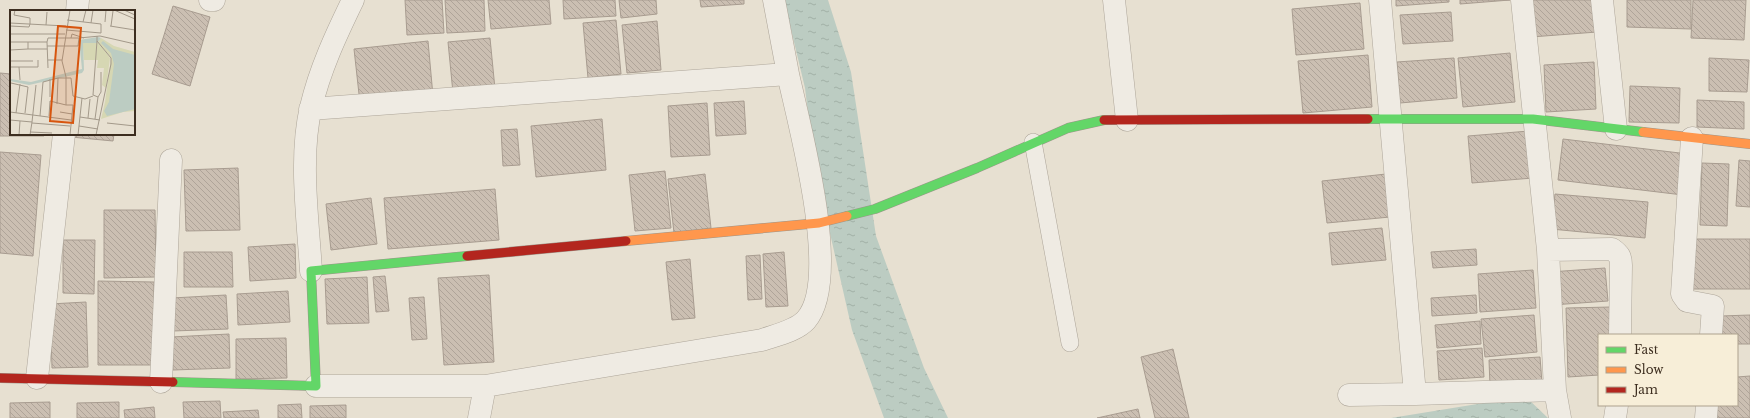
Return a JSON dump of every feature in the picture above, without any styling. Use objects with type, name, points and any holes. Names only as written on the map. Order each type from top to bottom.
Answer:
[{"type":"street","points":[[77,10],[78,0]]},
{"type":"street","points":[[316,386],[305,160],[310,109],[322,66],[353,0]]},
{"type":"street","points":[[0,378],[316,386],[485,386],[762,340],[788,331],[806,320],[814,305],[820,281],[825,222],[788,74],[774,0]]},
{"type":"street","points":[[1114,0],[1127,120]]},
{"type":"street","points":[[1380,0],[1415,394]]},
{"type":"street","points":[[1522,0],[1533,119],[1548,250],[1555,390],[1560,418]]},
{"type":"street","points":[[1602,0],[1616,129]]},
{"type":"street","points":[[310,109],[788,74]]},
{"type":"street","points":[[311,271],[825,222],[875,209],[977,168],[1033,142],[1068,128],[1089,122],[1127,120],[1390,118],[1533,119],[1750,144]]},
{"type":"street","points":[[37,378],[64,135]]},
{"type":"street","points":[[1692,138],[1682,294],[1687,301],[1713,306],[1711,334]]},
{"type":"street","points":[[161,382],[171,160]]},
{"type":"street","points":[[1548,250],[1612,249],[1617,253],[1621,258],[1622,265],[1620,334]]},
{"type":"street","points":[[480,418],[485,386]]},
{"type":"street","points":[[1349,395],[1555,390]]},
{"type":"street","points":[[1615,418],[1617,406]]},
{"type":"street","points":[[1706,418],[1707,406]]},
{"type":"lane","points":[[1033,142],[1070,343]]},
{"type":"water","points":[[784,0],[828,0],[851,72],[876,236],[924,368],[948,418],[884,418],[852,330],[814,163],[805,88]]},
{"type":"water","points":[[1527,398],[1548,418],[1391,418],[1502,400]]},
{"type":"building","points":[[405,0],[442,0],[444,33],[407,35]]},
{"type":"building","points":[[445,0],[484,0],[485,31],[447,33]]},
{"type":"building","points":[[488,0],[549,0],[551,24],[491,29]]},
{"type":"building","points":[[563,0],[615,0],[616,16],[564,19]]},
{"type":"building","points":[[619,0],[656,0],[657,14],[621,18]]},
{"type":"building","points":[[700,0],[744,0],[744,4],[701,7]]},
{"type":"building","points":[[1396,0],[1449,0],[1449,2],[1396,6]]},
{"type":"building","points":[[1460,0],[1510,0],[1460,4]]},
{"type":"building","points":[[1529,0],[1594,0],[1597,32],[1531,37]]},
{"type":"building","points":[[1627,0],[1691,0],[1691,29],[1627,27]]},
{"type":"building","points":[[1693,0],[1746,0],[1744,40],[1691,38]]},
{"type":"building","points":[[1360,3],[1364,49],[1296,55],[1292,9]]},
{"type":"building","points":[[173,6],[210,17],[190,86],[152,74]]},
{"type":"building","points":[[1451,12],[1453,41],[1403,44],[1400,15]]},
{"type":"building","points":[[616,20],[621,74],[588,78],[583,23]]},
{"type":"building","points":[[657,21],[661,70],[627,73],[622,25]]},
{"type":"building","points":[[490,38],[495,89],[453,93],[448,42]]},
{"type":"building","points":[[428,41],[433,96],[360,103],[354,49]]},
{"type":"building","points":[[1510,53],[1515,102],[1463,107],[1458,58]]},
{"type":"building","points":[[1368,55],[1372,107],[1303,113],[1298,61]]},
{"type":"building","points":[[1454,58],[1457,98],[1400,103],[1397,62]]},
{"type":"building","points":[[1709,58],[1749,60],[1747,92],[1709,91]]},
{"type":"building","points":[[1594,62],[1596,109],[1546,112],[1544,65]]},
{"type":"building","points":[[0,73],[10,74],[10,135],[44,136],[0,136]]},
{"type":"building","points":[[1630,86],[1680,88],[1679,123],[1629,122]]},
{"type":"building","points":[[1697,100],[1744,102],[1744,129],[1697,127]]},
{"type":"building","points":[[744,101],[746,134],[716,136],[714,103]]},
{"type":"building","points":[[707,103],[710,155],[671,157],[668,106]]},
{"type":"building","points":[[602,119],[606,170],[536,177],[531,126]]},
{"type":"building","points":[[517,129],[520,165],[503,166],[501,130]]},
{"type":"building","points":[[1529,131],[1533,178],[1472,183],[1468,136]]},
{"type":"building","points":[[71,135],[114,135],[113,141],[71,137]]},
{"type":"building","points":[[1563,139],[1688,154],[1683,195],[1558,180]]},
{"type":"building","points":[[0,152],[41,155],[33,256],[0,253]]},
{"type":"building","points":[[1739,160],[1750,161],[1750,207],[1736,206]]},
{"type":"building","points":[[1702,163],[1729,164],[1727,226],[1700,225]]},
{"type":"building","points":[[238,168],[240,230],[186,231],[184,170]]},
{"type":"building","points":[[665,171],[671,228],[635,231],[629,175]]},
{"type":"building","points":[[705,174],[711,228],[674,233],[668,179]]},
{"type":"building","points":[[1386,174],[1390,217],[1327,223],[1322,181]]},
{"type":"building","points":[[495,189],[499,240],[388,249],[384,198]]},
{"type":"building","points":[[1555,194],[1648,202],[1645,238],[1551,229]]},
{"type":"building","points":[[371,198],[377,244],[331,250],[326,204]]},
{"type":"building","points":[[104,210],[155,210],[156,277],[104,278]]},
{"type":"building","points":[[1382,228],[1386,260],[1332,265],[1329,233]]},
{"type":"building","points":[[1692,239],[1750,239],[1750,289],[1692,289]]},
{"type":"building","points":[[63,240],[95,240],[94,294],[63,293]]},
{"type":"building","points":[[295,244],[296,278],[250,281],[248,247]]},
{"type":"building","points":[[1476,249],[1477,265],[1433,268],[1431,252]]},
{"type":"building","points":[[184,252],[232,252],[233,287],[184,287]]},
{"type":"building","points":[[784,252],[788,306],[766,307],[763,254]]},
{"type":"building","points":[[760,255],[762,299],[748,300],[746,256]]},
{"type":"building","points":[[690,259],[695,318],[672,320],[666,262]]},
{"type":"building","points":[[1605,268],[1608,301],[1552,305],[1550,272]]},
{"type":"building","points":[[1533,270],[1536,308],[1480,312],[1478,274]]},
{"type":"building","points":[[489,275],[494,362],[444,365],[438,278]]},
{"type":"building","points":[[385,276],[389,311],[376,312],[373,277]]},
{"type":"building","points":[[367,277],[369,323],[327,324],[325,279]]},
{"type":"building","points":[[98,281],[154,282],[154,365],[98,365]]},
{"type":"building","points":[[288,291],[290,322],[238,325],[237,294]]},
{"type":"building","points":[[226,295],[228,329],[173,331],[172,298]]},
{"type":"building","points":[[1476,295],[1477,313],[1432,316],[1431,298]]},
{"type":"building","points":[[424,297],[427,339],[412,340],[409,298]]},
{"type":"building","points":[[86,302],[88,367],[52,368],[50,304]]},
{"type":"building","points":[[1611,307],[1611,334],[1598,334],[1598,375],[1568,377],[1566,308]]},
{"type":"building","points":[[1534,315],[1537,352],[1485,357],[1481,319]]},
{"type":"building","points":[[1750,315],[1750,344],[1738,344],[1738,334],[1722,334],[1721,316]]},
{"type":"building","points":[[1480,321],[1481,344],[1437,348],[1435,325]]},
{"type":"building","points":[[229,334],[230,368],[173,370],[171,337]]},
{"type":"building","points":[[286,338],[287,378],[236,379],[236,339]]},
{"type":"building","points":[[1482,348],[1484,377],[1439,380],[1437,351]]},
{"type":"building","points":[[1173,349],[1189,418],[1155,418],[1141,357]]},
{"type":"building","points":[[1540,357],[1542,383],[1490,386],[1489,360]]},
{"type":"building","points":[[1750,376],[1750,418],[1717,418],[1716,406],[1738,406],[1738,377]]},
{"type":"building","points":[[220,401],[221,418],[184,418],[183,402]]},
{"type":"building","points":[[50,402],[50,418],[10,418],[10,403]]},
{"type":"building","points":[[119,402],[119,418],[77,418],[77,403]]},
{"type":"building","points":[[301,404],[302,418],[278,418],[278,405]]},
{"type":"building","points":[[346,405],[346,418],[310,418],[310,406]]},
{"type":"building","points":[[154,407],[155,418],[125,418],[124,410]]},
{"type":"building","points":[[1138,409],[1140,418],[1097,418]]},
{"type":"building","points":[[258,410],[259,418],[224,418],[223,412]]},
{"type":"traffic: fast","points":[[1368,119],[1533,119],[1643,132]]},
{"type":"traffic: fast","points":[[847,216],[875,209],[977,168],[1068,128],[1104,120]]},
{"type":"traffic: fast","points":[[173,382],[316,386],[311,271],[467,256]]},
{"type":"traffic: slow","points":[[1643,132],[1750,144]]},
{"type":"traffic: slow","points":[[626,241],[819,223],[847,216]]},
{"type":"traffic: jam","points":[[1104,120],[1368,119]]},
{"type":"traffic: jam","points":[[467,256],[626,241]]},
{"type":"traffic: jam","points":[[0,378],[173,382]]}]
